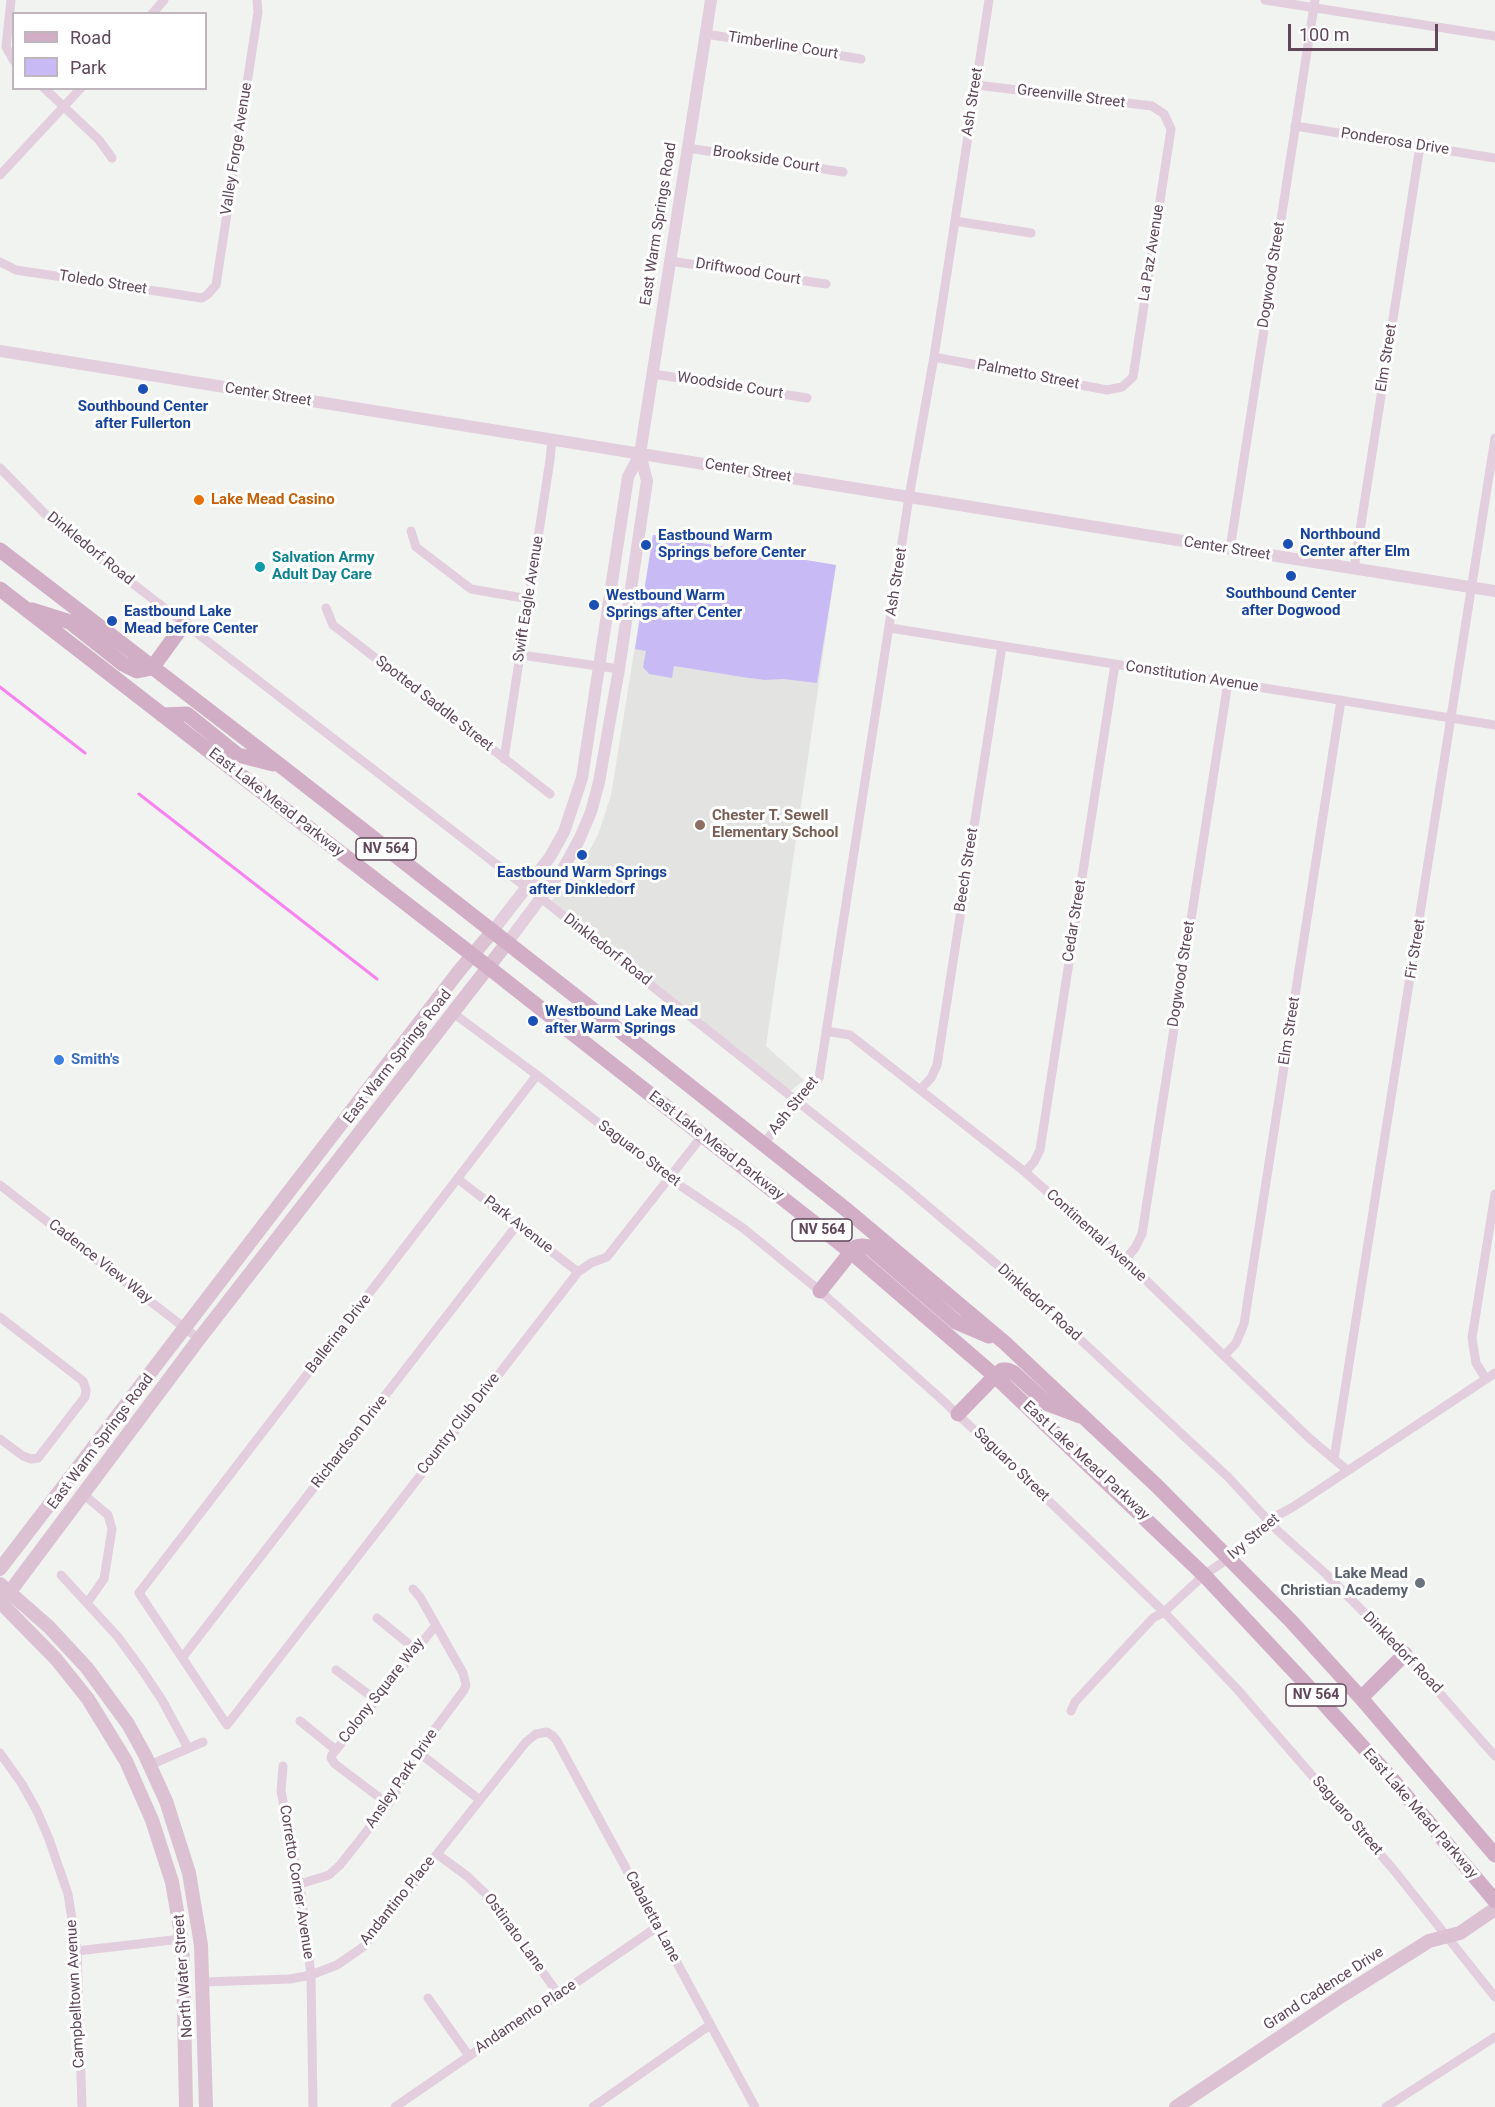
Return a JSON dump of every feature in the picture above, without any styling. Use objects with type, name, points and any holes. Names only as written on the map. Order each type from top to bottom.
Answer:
[{"type":"main road","name":"East Lake Mead Parkway","points":[[0,550],[281,766],[848,1211],[1005,1343],[1157,1486],[1229,1558],[1361,1698],[1495,1855]]},
{"type":"main road","name":"East Lake Mead Parkway","points":[[0,589],[851,1252],[994,1376],[1204,1575],[1392,1779],[1495,1901]]},
{"type":"main road","points":[[23,607],[70,622],[123,664],[137,671],[152,668],[184,624]]},
{"type":"main road","points":[[162,715],[187,714],[238,755],[281,766]]},
{"type":"main road","name":"East Warm Springs Road","points":[[0,1569],[184,1327],[492,932]]},
{"type":"main road","name":"East Warm Springs Road","points":[[2,1597],[507,943]]},
{"type":"main road","points":[[291,1189],[306,1202]]},
{"type":"main road","points":[[820,1291],[851,1252],[862,1245],[869,1247],[956,1322],[1005,1343]]},
{"type":"main road","points":[[958,1414],[994,1376],[1002,1370],[1007,1370],[1014,1373],[1048,1404],[1086,1418]]},
{"type":"main road","name":"North Water Street","points":[[2,1597],[49,1627],[87,1668],[128,1724],[166,1801],[189,1873],[200,1936],[204,1982],[206,2107]]},
{"type":"main road","name":"North Water Street","points":[[2,1597],[78,1686],[102,1720],[140,1790],[162,1847],[177,1904],[181,1939],[186,2107]]},
{"type":"main road","points":[[1361,1698],[1405,1654]]},
{"type":"main road","name":"Grand Cadence Drive","points":[[1176,2107],[1343,1995],[1429,1941],[1460,1933],[1495,1910]]},
{"type":"street","points":[[11,0],[6,47],[12,58]]},
{"type":"street","points":[[154,12],[164,0]]},
{"type":"street","name":"Valley Forge Avenue","points":[[207,296],[216,285],[258,12],[257,0]]},
{"type":"street","name":"East Warm Springs Road","points":[[492,932],[550,857],[574,805],[585,759],[628,477],[640,454],[711,0]]},
{"type":"street","name":"Ash Street","points":[[763,1144],[819,1078],[989,0]]},
{"type":"street","points":[[1265,0],[1314,4],[1495,36]]},
{"type":"street","name":"Dogwood Street","points":[[1230,549],[1314,4]]},
{"type":"street","name":"Timberline Court","points":[[706,34],[861,59]]},
{"type":"street","name":"Greenville Street","points":[[976,85],[1152,106],[1164,114]]},
{"type":"street","points":[[46,90],[99,140],[112,158]]},
{"type":"street","points":[[0,175],[79,90]]},
{"type":"street","name":"La Paz Avenue","points":[[1122,387],[1133,377],[1172,129],[1164,114]]},
{"type":"street","name":"Ponderosa Drive","points":[[1295,126],[1495,158]]},
{"type":"street","name":"Elm Street","points":[[1354,569],[1420,146]]},
{"type":"street","name":"Brookside Court","points":[[688,148],[843,171]]},
{"type":"street","points":[[955,221],[1031,233]]},
{"type":"street","name":"Driftwood Court","points":[[670,261],[826,284]]},
{"type":"street","name":"Toledo Street","points":[[0,262],[16,270],[202,298],[207,296]]},
{"type":"street","name":"Center Street","points":[[0,351],[1495,591]]},
{"type":"street","name":"Palmetto Street","points":[[934,357],[1107,390],[1122,387]]},
{"type":"street","name":"Woodside Court","points":[[652,374],[807,398]]},
{"type":"street","name":"Fir Street","points":[[1334,1459],[1495,438]]},
{"type":"street","name":"Swift Eagle Avenue","points":[[504,759],[552,439]]},
{"type":"street","name":"East Warm Springs Road","points":[[507,943],[564,867],[591,812],[599,782],[619,669],[647,481],[640,454]]},
{"type":"street","name":"Dinkledorf Road","points":[[0,468],[53,522],[527,888]]},
{"type":"street","points":[[411,531],[416,548],[471,589],[529,599]]},
{"type":"street","name":"Spotted Saddle Street","points":[[326,608],[333,625],[550,794]]},
{"type":"street","name":"Constitution Avenue","points":[[890,628],[1495,725]]},
{"type":"street","name":"Beech Street","points":[[920,1090],[932,1077],[937,1065],[1002,646]]},
{"type":"street","points":[[521,655],[619,669]]},
{"type":"street","name":"Cedar Street","points":[[1025,1172],[1034,1162],[1040,1150],[1115,664]]},
{"type":"street","name":"Dogwood Street","points":[[1125,1260],[1135,1248],[1142,1234],[1228,682]]},
{"type":"street","name":"Elm Street","points":[[1224,1356],[1236,1343],[1244,1324],[1341,700]]},
{"type":"street","name":"Dinkledorf Road","points":[[541,898],[904,1186],[1027,1290],[1228,1477],[1405,1654],[1495,1756]]},
{"type":"street","name":"Saguaro Street","points":[[453,1013],[669,1178],[743,1228],[820,1291],[958,1414],[1164,1612],[1237,1689],[1393,1869],[1495,1997]]},
{"type":"street","name":"Continental Avenue","points":[[826,1031],[850,1035],[1025,1172],[1125,1260],[1309,1438],[1347,1470]]},
{"type":"street","name":"Ballerina Drive","points":[[182,1658],[139,1593],[537,1075]]},
{"type":"street","name":"Country Club Drive","points":[[182,1658],[227,1725],[578,1272],[591,1263],[607,1257],[702,1136]]},
{"type":"street","name":"Park Avenue","points":[[458,1179],[578,1272]]},
{"type":"street","name":"Cadence View Way","points":[[0,1185],[199,1340]]},
{"type":"street","points":[[1486,1379],[1476,1363],[1472,1338],[1495,1194]]},
{"type":"street","name":"Richardson Drive","points":[[182,1658],[518,1225]]},
{"type":"street","points":[[0,1317],[83,1381],[86,1390],[86,1397],[38,1458],[31,1459],[23,1456],[0,1439]]},
{"type":"street","name":"Ivy Street","points":[[1071,1711],[1075,1702],[1100,1673],[1153,1618],[1164,1612],[1204,1575],[1229,1558],[1269,1520],[1293,1507],[1495,1373]]},
{"type":"street","points":[[83,1494],[108,1515],[112,1529],[104,1579],[87,1603]]},
{"type":"street","points":[[61,1575],[118,1637],[162,1700],[188,1748]]},
{"type":"street","name":"Ansley Park Drive","points":[[300,1884],[334,1872],[398,1791],[409,1764],[463,1693],[466,1685],[463,1673],[420,1596],[413,1589]]},
{"type":"street","points":[[377,1618],[415,1649]]},
{"type":"street","name":"Colony Square Way","points":[[388,1804],[335,1764],[331,1758],[436,1625]]},
{"type":"street","points":[[336,1670],[376,1700]]},
{"type":"street","points":[[300,1720],[336,1750]]},
{"type":"street","name":"Andantino Place","points":[[204,1982],[290,1979],[311,1975],[337,1965],[363,1947],[526,1742],[536,1734],[544,1732]]},
{"type":"street","name":"Cabaletta Lane","points":[[544,1732],[553,1736],[557,1741],[755,2107]]},
{"type":"street","points":[[150,1765],[203,1742]]},
{"type":"street","points":[[418,1752],[480,1800]]},
{"type":"street","name":"Campbelltown Avenue","points":[[2,1760],[22,1784],[50,1839],[68,1894],[77,1951],[82,2107]]},
{"type":"street","name":"Corretto Corner Avenue","points":[[283,1766],[281,1791],[300,1884],[311,1975],[313,2107]]},
{"type":"street","name":"Ostinato Lane","points":[[437,1854],[467,1876],[489,1897],[559,1995]]},
{"type":"street","name":"Andamento Place","points":[[395,2107],[657,1927]]},
{"type":"street","points":[[77,1951],[181,1939]]},
{"type":"street","points":[[428,1998],[469,2056]]},
{"type":"street","points":[[593,2107],[710,2025]]},
{"type":"street","points":[[1386,2107],[1495,2037]]},
{"type":"shaded area","name":"Chester T. Sewell Elementary School","points":[[653,535],[836,565],[766,1046],[804,1080],[784,1096],[545,907],[565,887],[583,862],[598,835],[611,795]]},
{"type":"green space","points":[[653,535],[836,565],[817,683],[783,679],[765,680],[674,666],[672,678],[649,674],[643,667],[646,651],[635,649]]},
{"type":"waterway","points":[[0,687],[85,753]]},
{"type":"waterway","points":[[139,794],[377,979]]},
{"type":"place","name":"Southbound Center after Fullerton","points":[[143,389]]},
{"type":"place","name":"Lake Mead Casino","points":[[199,500]]},
{"type":"place","name":"Northbound Center after Elm","points":[[1288,544]]},
{"type":"place","name":"Eastbound Warm Springs before Center","points":[[646,545]]},
{"type":"place","name":"Salvation Army Adult Day Care","points":[[260,567]]},
{"type":"place","name":"Southbound Center after Dogwood","points":[[1291,576]]},
{"type":"place","name":"Westbound Warm Springs after Center","points":[[594,605]]},
{"type":"place","name":"Eastbound Lake Mead before Center","points":[[112,621]]},
{"type":"place","name":"Chester T. Sewell Elementary School","points":[[700,825]]},
{"type":"place","name":"Eastbound Warm Springs after Dinkledorf","points":[[582,855]]},
{"type":"place","name":"Westbound Lake Mead after Warm Springs","points":[[533,1021]]},
{"type":"place","name":"Smith's","points":[[59,1060]]},
{"type":"place","name":"Lake Mead Christian Academy","points":[[1420,1583]]}]
